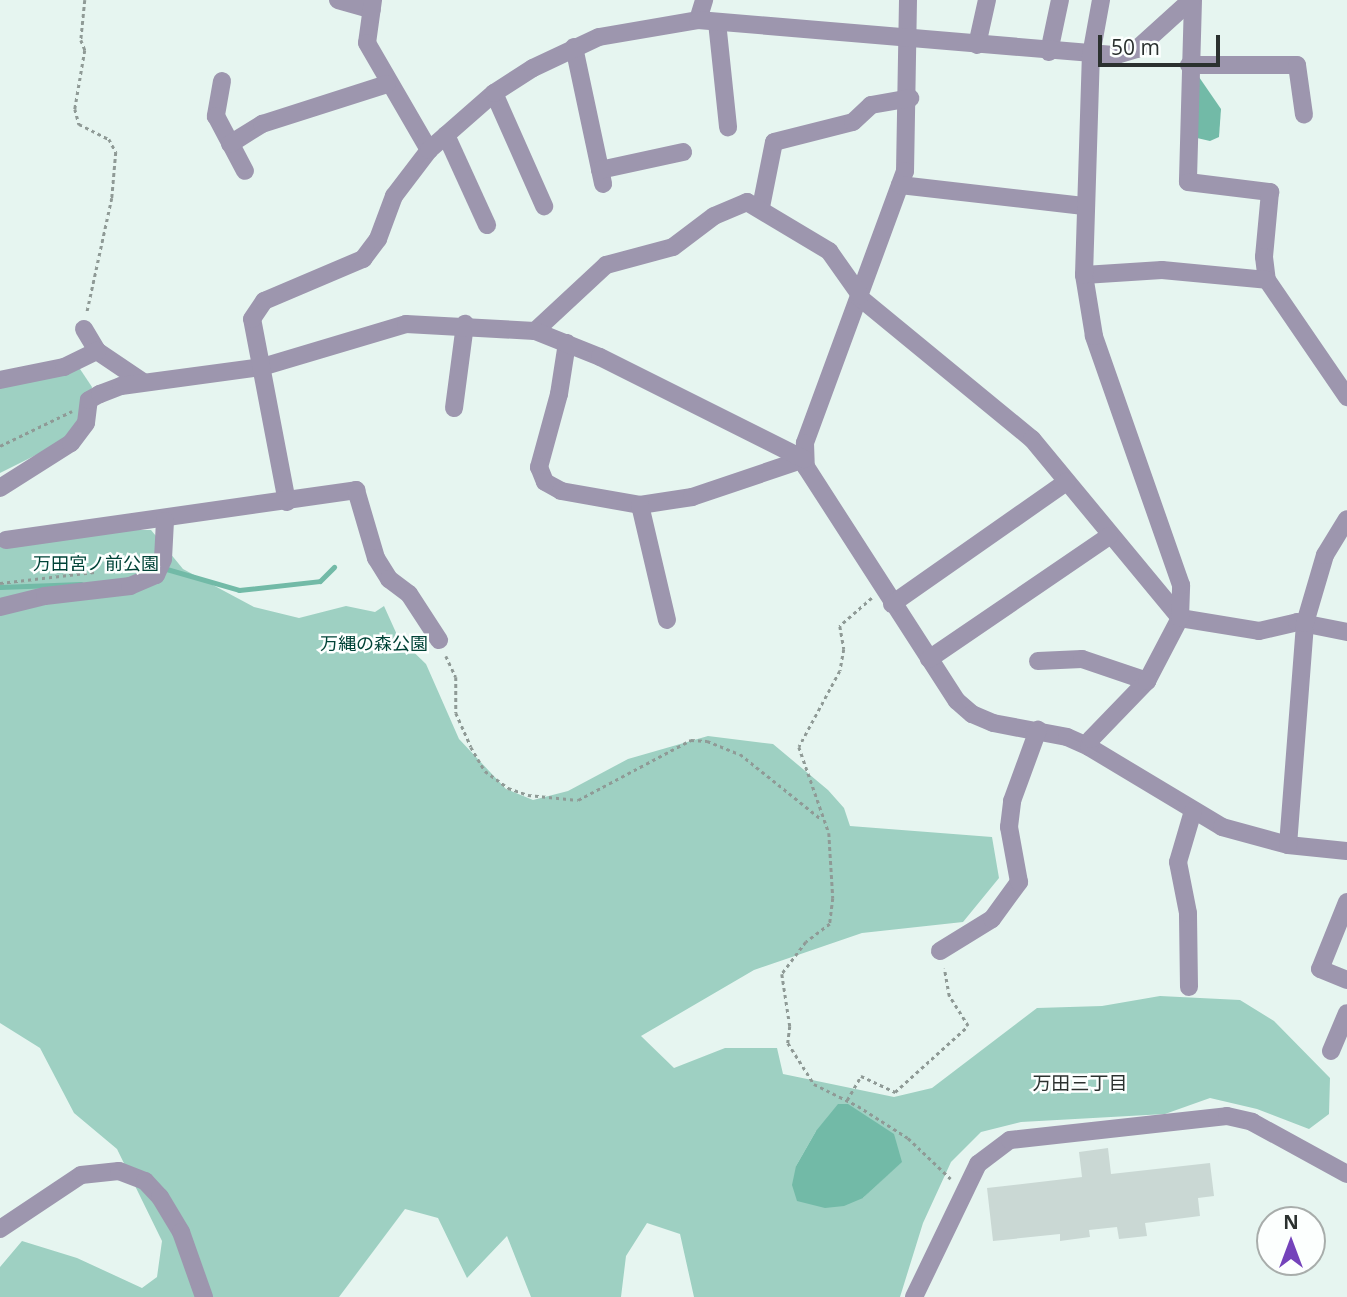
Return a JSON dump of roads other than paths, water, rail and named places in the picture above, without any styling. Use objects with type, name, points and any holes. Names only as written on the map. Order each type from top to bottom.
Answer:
[{"type":"street","points":[[338,0],[372,5],[367,43],[387,84],[429,150]]},
{"type":"street","points":[[698,20],[704,0]]},
{"type":"street","points":[[804,459],[900,185],[908,152],[908,0]]},
{"type":"street","points":[[977,45],[987,0]]},
{"type":"street","points":[[1049,52],[1060,0]]},
{"type":"street","points":[[1089,747],[1091,739],[1147,681],[1180,618],[1181,586],[1094,336],[1084,275],[1084,206],[1091,55],[1101,0]]},
{"type":"street","points":[[287,502],[252,319],[264,301],[363,259],[378,239],[394,196],[429,150],[494,93],[574,47],[599,37],[698,20],[1091,55],[1137,49],[1192,0]]},
{"type":"street","points":[[1192,0],[1188,181],[1270,192],[1264,257],[1267,280],[1347,397]]},
{"type":"street","points":[[717,22],[728,127]]},
{"type":"street","points":[[574,47],[601,177],[683,152]]},
{"type":"street","points":[[1189,65],[1297,65],[1304,115]]},
{"type":"street","points":[[222,81],[216,116],[245,171]]},
{"type":"street","points":[[230,144],[262,124],[387,84]]},
{"type":"street","points":[[494,93],[544,206]]},
{"type":"street","points":[[761,207],[774,142],[853,122],[871,104],[910,98]]},
{"type":"street","points":[[446,135],[486,226]]},
{"type":"street","points":[[900,185],[1084,206]]},
{"type":"street","points":[[535,331],[606,265],[673,247],[736,205],[747,202],[761,207],[829,251],[860,296],[1032,439],[1109,536],[1180,618],[1259,631],[1305,623],[1347,632]]},
{"type":"street","points":[[1084,275],[1162,270],[1267,280]]},
{"type":"street","points":[[0,488],[71,443],[86,423],[89,400],[143,382],[262,367],[406,324],[465,324],[535,331],[804,459],[887,597],[957,701],[972,714],[1038,730],[1089,747],[1222,827],[1288,845],[1347,851]]},
{"type":"street","points":[[454,408],[465,324]]},
{"type":"street","points":[[84,329],[97,351],[143,382]]},
{"type":"street","points":[[567,344],[559,394],[540,454],[545,482],[561,491],[640,505],[692,497],[804,459]]},
{"type":"street","points":[[0,380],[64,367],[97,351]]},
{"type":"street","points":[[887,597],[1066,482]]},
{"type":"street","points":[[6,540],[151,519],[165,521],[356,490],[376,558],[388,579],[417,604],[439,640]]},
{"type":"street","points":[[640,505],[667,620]]},
{"type":"street","points":[[1288,845],[1305,623],[1325,555],[1347,519]]},
{"type":"street","points":[[0,607],[45,596],[130,586],[156,575],[163,559],[165,521]]},
{"type":"street","points":[[929,659],[1109,536]]},
{"type":"street","points":[[1038,661],[1082,659],[1147,681]]},
{"type":"street","points":[[940,951],[992,919],[1020,881],[1009,827],[1012,801],[1038,730]]},
{"type":"street","points":[[1189,987],[1188,914],[1178,862],[1193,811]]},
{"type":"street","points":[[1347,902],[1320,969],[1347,980]]},
{"type":"street","points":[[1331,1051],[1347,1013]]},
{"type":"street","points":[[914,1297],[978,1164],[1010,1140],[1227,1116],[1252,1122],[1347,1174]]},
{"type":"street","points":[[0,1229],[81,1175],[120,1171],[145,1181],[160,1197],[181,1232],[204,1297]]},
{"type":"waterway","points":[[163,568],[239,590],[320,581],[334,567]]},
{"type":"waterway","points":[[0,587],[81,584]]},
{"type":"district","name":"万田三丁目","points":[[1080,1084]]},
{"type":"park label","name":"万田宮ノ前公園","points":[[96,563]]},
{"type":"park label","name":"万縄の森公園","points":[[374,643]]}]
